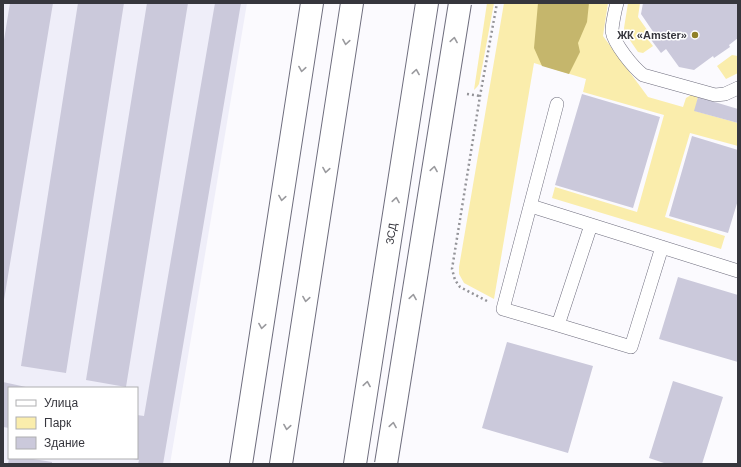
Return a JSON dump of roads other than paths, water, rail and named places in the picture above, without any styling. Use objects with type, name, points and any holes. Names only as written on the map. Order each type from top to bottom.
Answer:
[{"type":"main road","points":[[241,464],[312,3]]},
{"type":"main road","points":[[281,464],[352,3]]},
{"type":"main road","name":"ЗСД","points":[[355,464],[427,3]]},
{"type":"main road","points":[[386,464],[460,3]]},
{"type":"lane","points":[[617,3],[612,30],[615,40],[635,68],[643,75],[715,95],[725,94],[738,88]]},
{"type":"lane","points":[[557,104],[504,309],[631,347],[662,247]]},
{"type":"lane","points":[[531,206],[738,271]]},
{"type":"lane","points":[[558,325],[591,224]]},
{"type":"place","name":"ЖК «Amster»","points":[[695,35]]}]
